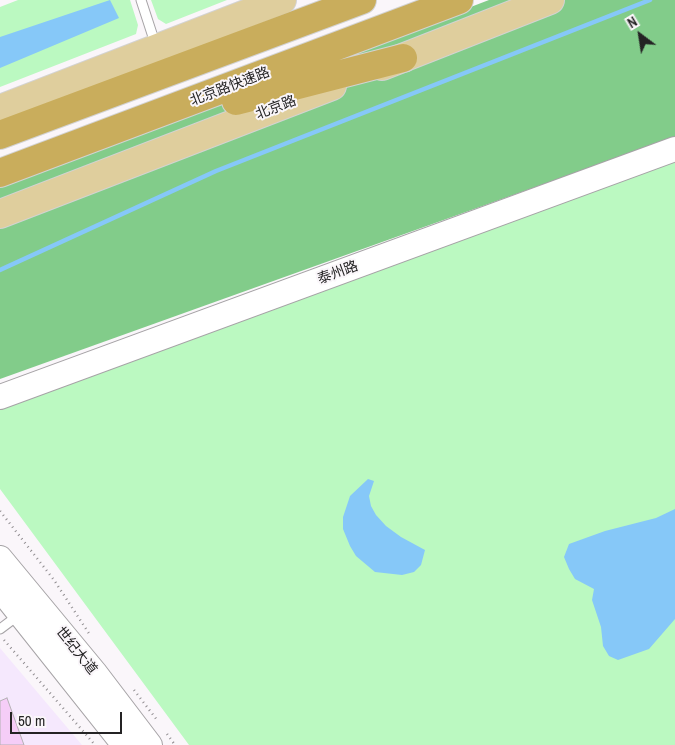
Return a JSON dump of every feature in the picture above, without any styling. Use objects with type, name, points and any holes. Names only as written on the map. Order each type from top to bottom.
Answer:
[{"type":"highway","points":[[96,98],[309,0]]},
{"type":"highway","points":[[0,135],[362,0]]},
{"type":"highway","name":"北京路快速路","points":[[0,173],[459,0]]},
{"type":"highway","points":[[92,139],[404,58]]},
{"type":"main road","points":[[0,109],[282,0]]},
{"type":"main road","name":"北京路","points":[[0,214],[550,0]]},
{"type":"street","name":"泰州路","points":[[0,397],[675,149]]},
{"type":"street","name":"世纪大道","points":[[0,558],[91,684],[124,745]]},
{"type":"street","name":"世纪大道","points":[[0,589],[20,614],[91,684],[159,734]]},
{"type":"lane","points":[[141,0],[157,48]]},
{"type":"lane","points":[[0,629],[20,614]]},
{"type":"path","points":[[0,511],[54,580],[94,641]]},
{"type":"path","points":[[0,636],[95,745]]},
{"type":"path","points":[[132,687],[159,734],[175,745]]},
{"type":"shaded area","points":[[0,648],[82,745],[0,745]]},
{"type":"green space","points":[[18,0],[130,0],[138,25],[136,34],[0,87],[0,7]]},
{"type":"green space","points":[[151,0],[227,0],[166,24],[158,19]]},
{"type":"green space","points":[[489,0],[675,0],[675,137],[0,379],[0,187]]},
{"type":"green space","points":[[675,162],[675,745],[189,745],[0,489],[0,406]]},
{"type":"water","points":[[110,0],[119,18],[0,68],[0,37]]},
{"type":"water","points":[[368,479],[374,481],[369,496],[371,506],[376,515],[386,526],[401,537],[425,550],[421,565],[414,572],[402,575],[375,572],[356,556],[350,546],[343,529],[343,517],[350,496]]},
{"type":"water","points":[[675,509],[675,619],[649,649],[618,660],[609,656],[603,646],[601,627],[592,600],[594,589],[575,579],[564,557],[569,544],[605,531],[656,518]]},
{"type":"building","points":[[7,698],[24,745],[0,745],[0,701]]},
{"type":"waterway","points":[[0,270],[216,171],[650,0]]}]
